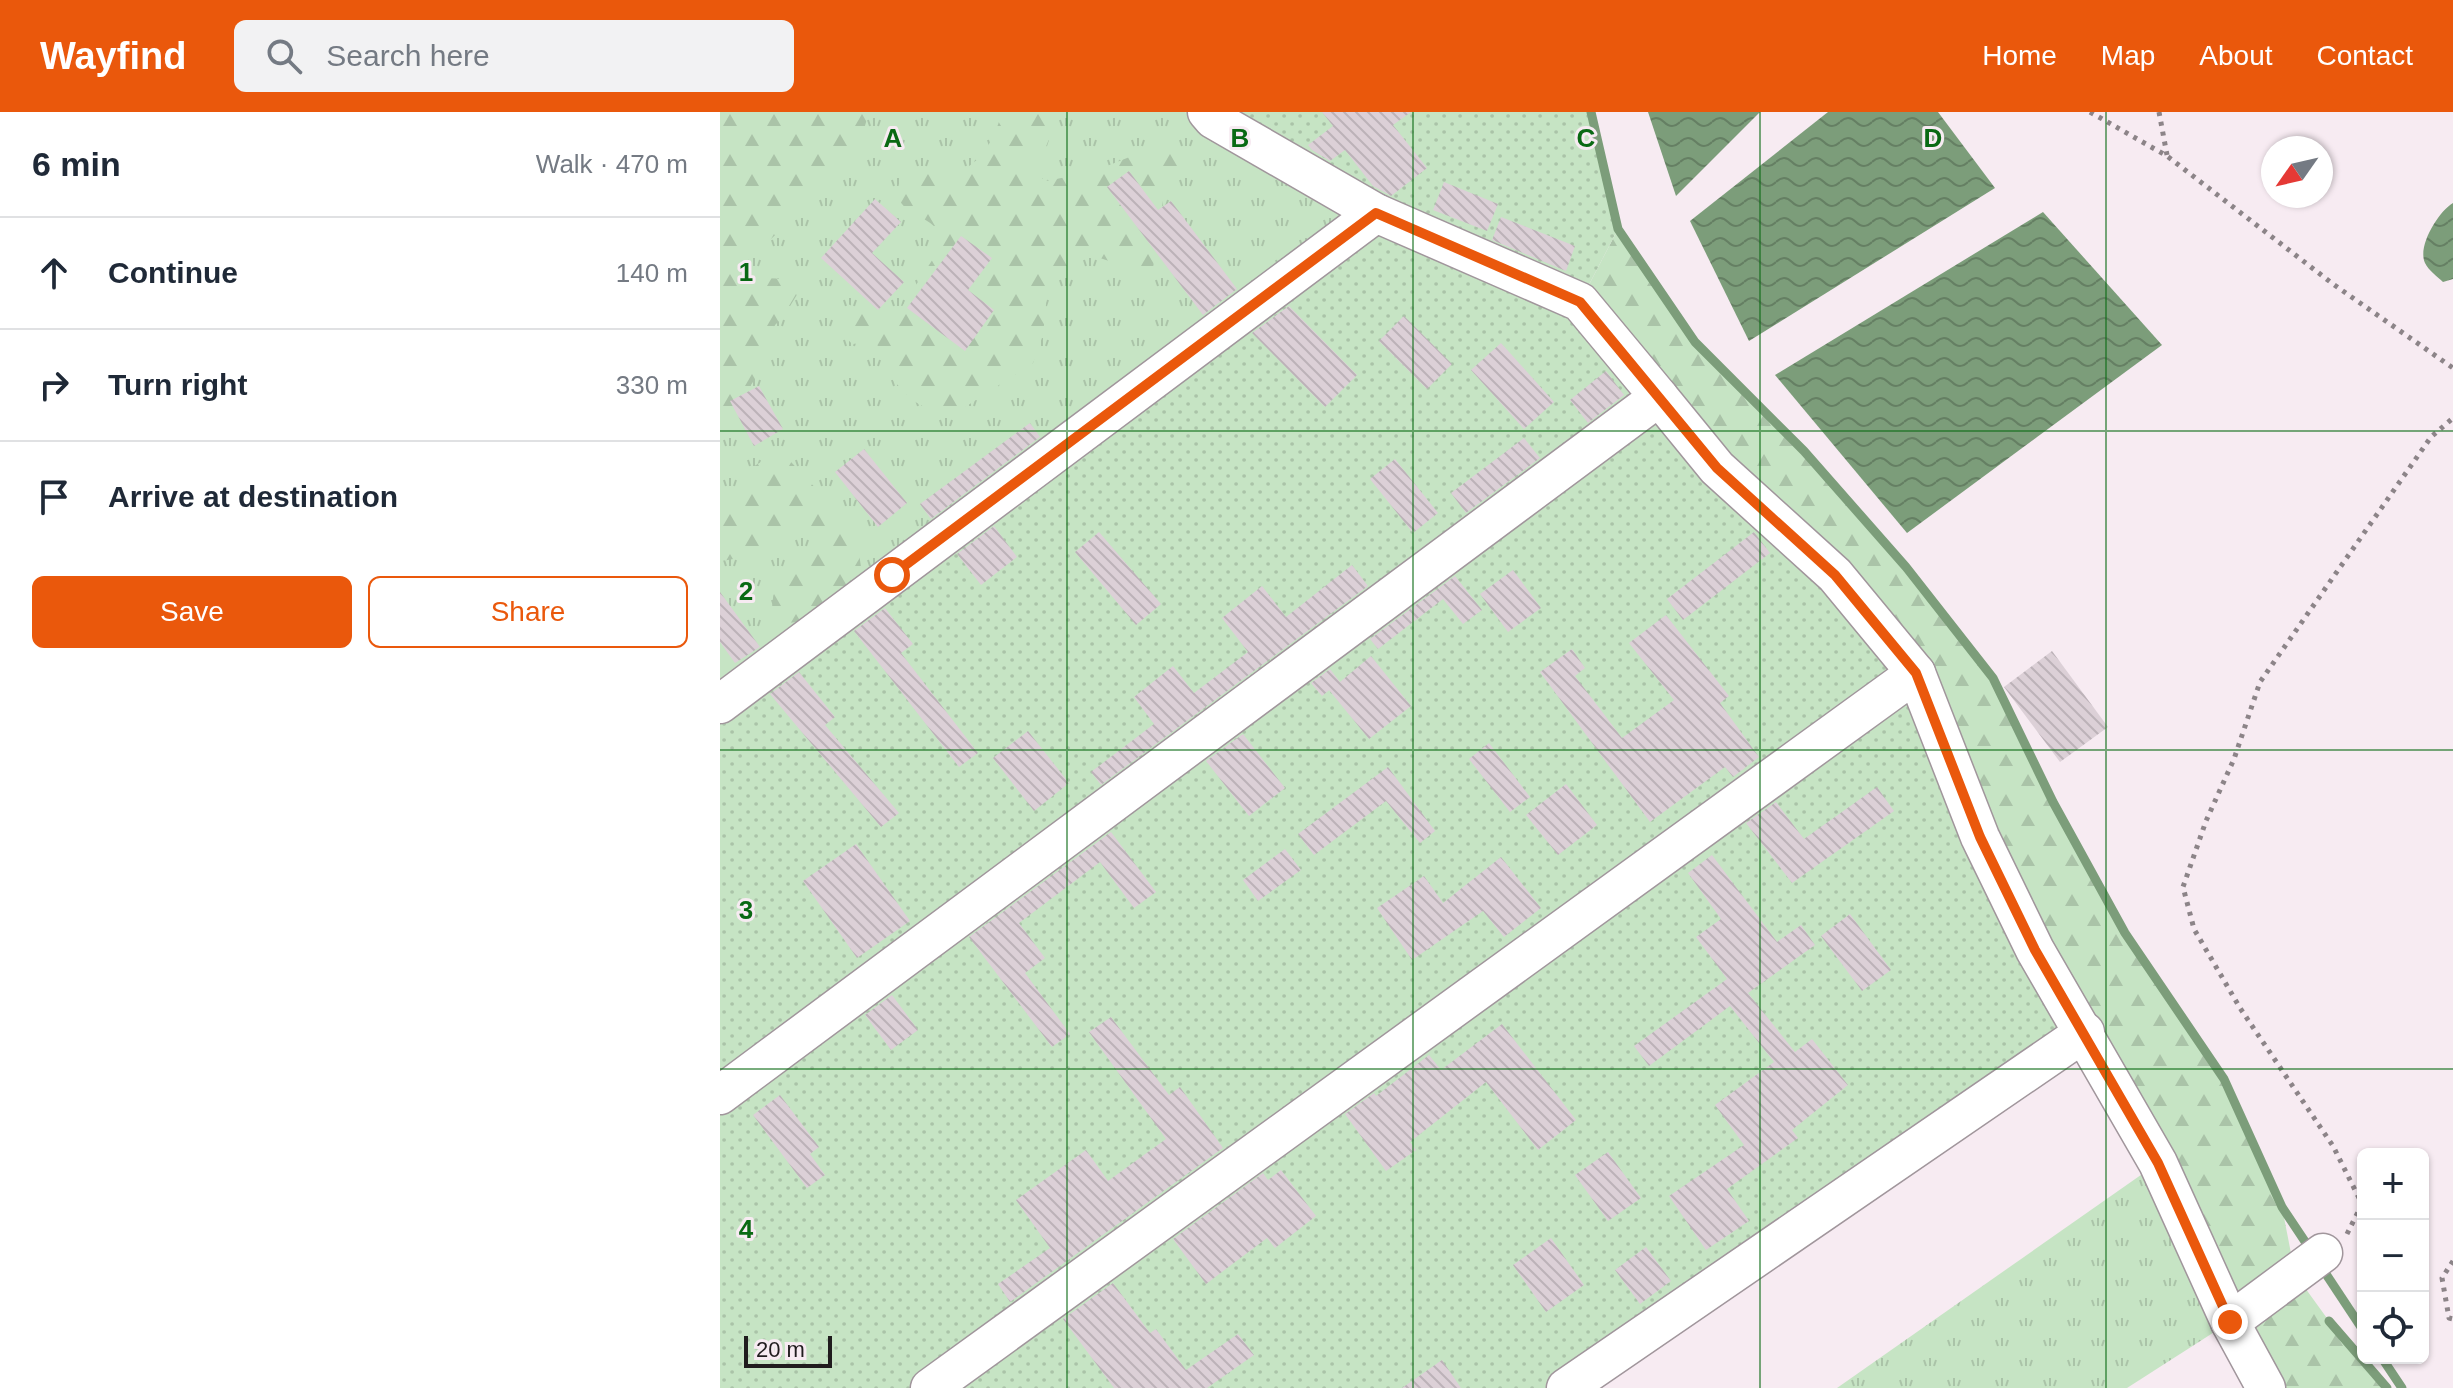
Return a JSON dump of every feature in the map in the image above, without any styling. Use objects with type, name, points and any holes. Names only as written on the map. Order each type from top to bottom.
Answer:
[{"type":"lane","points":[[1207,112],[1213,119],[1376,213],[1580,302],[1717,468],[1835,575],[1916,673],[1980,837],[2035,950],[2158,1163],[2230,1322],[2266,1388]]},
{"type":"lane","points":[[720,704],[1376,213]]},
{"type":"lane","points":[[720,1095],[1659,397]]},
{"type":"lane","points":[[930,1388],[1916,673]]},
{"type":"lane","points":[[1566,1388],[2085,1032]]},
{"type":"lane","points":[[2230,1322],[2323,1253]]},
{"type":"path","points":[[2090,112],[2167,156],[2333,284],[2453,368]]},
{"type":"path","points":[[2159,112],[2167,156]]},
{"type":"path","points":[[2323,1253],[2346,1235],[2362,1204],[2333,1146],[2240,1008],[2194,929],[2183,887],[2206,821],[2234,759],[2260,682],[2431,437],[2453,418]]},
{"type":"path","points":[[2453,1261],[2442,1278],[2449,1318],[2453,1319]]},
{"type":"green space","points":[[720,112],[1185,112],[1203,138],[1376,213],[720,704]]},
{"type":"green space","points":[[720,112],[870,112],[854,152],[821,182],[790,220],[764,244],[750,251],[735,253],[720,247]]},
{"type":"green space","points":[[1002,112],[1043,114],[1051,134],[1045,149],[1032,157],[1030,169],[1046,181],[1092,172],[1172,140],[1183,149],[1182,169],[1164,194],[1153,268],[1142,272],[1085,253],[1067,267],[1047,294],[1043,335],[1033,363],[959,411],[936,414],[912,400],[890,377],[882,349],[873,342],[852,344],[841,332],[839,314],[848,304],[878,319],[901,308],[944,242],[939,231],[899,200],[902,175],[946,175],[968,167],[989,143]]},
{"type":"green space","points":[[1185,112],[1591,112],[1618,229],[1580,302],[1916,673],[2085,1032],[1566,1388],[720,1388],[720,704],[1375,213],[1202,138]]},
{"type":"green space","points":[[1618,229],[1695,342],[1804,451],[1906,567],[1993,678],[2053,802],[2125,933],[2224,1079],[2282,1207],[2295,1274],[2357,1353],[2357,1364],[2366,1364],[2387,1388],[2266,1388],[2158,1163],[1580,302]]},
{"type":"green space","points":[[720,266],[738,277],[791,279],[798,293],[784,316],[767,333],[762,368],[727,422],[720,425]]},
{"type":"green space","points":[[771,456],[791,462],[837,511],[857,540],[861,567],[821,611],[788,623],[772,608],[774,588],[813,553],[819,539],[809,527],[793,526],[759,550],[720,561],[720,515],[751,468]]},
{"type":"green space","points":[[2158,1163],[2230,1322],[2127,1388],[1837,1388]]},
{"type":"water","points":[[1648,112],[1760,112],[1676,196]]},
{"type":"water","points":[[1828,112],[1938,112],[1995,188],[1749,341],[1690,221]]},
{"type":"water","points":[[2453,203],[2453,279],[2443,282],[2426,266],[2424,248],[2436,221]]},
{"type":"water","points":[[2043,212],[2162,345],[1907,533],[1775,375]]},
{"type":"building","points":[[1322,112],[1411,112],[1393,125],[1427,168],[1391,196],[1373,186],[1345,150],[1330,161],[1312,150],[1308,145],[1333,126]]},
{"type":"building","points":[[1129,171],[1158,210],[1171,201],[1237,289],[1203,315],[1107,187]]},
{"type":"building","points":[[1444,182],[1498,204],[1487,231],[1433,210]]},
{"type":"building","points":[[875,199],[901,222],[872,253],[904,282],[878,310],[821,258]]},
{"type":"building","points":[[1501,217],[1575,246],[1566,271],[1492,240]]},
{"type":"building","points":[[961,236],[992,258],[968,290],[994,310],[965,351],[907,308]]},
{"type":"building","points":[[1289,306],[1357,375],[1325,407],[1252,333]]},
{"type":"building","points":[[1404,316],[1452,364],[1427,389],[1379,341]]},
{"type":"building","points":[[1501,343],[1554,402],[1524,429],[1471,370]]},
{"type":"building","points":[[1606,371],[1624,395],[1588,423],[1570,400]]},
{"type":"building","points":[[759,386],[783,429],[754,446],[730,401]]},
{"type":"building","points":[[1030,423],[1040,437],[931,519],[920,504]]},
{"type":"building","points":[[1524,438],[1540,458],[1466,513],[1451,493]]},
{"type":"building","points":[[864,449],[907,503],[878,527],[835,472]]},
{"type":"building","points":[[1395,459],[1438,513],[1413,533],[1370,479]]},
{"type":"building","points":[[994,526],[1017,557],[981,585],[957,554]]},
{"type":"building","points":[[1099,532],[1161,604],[1136,625],[1075,552]]},
{"type":"building","points":[[1754,532],[1770,553],[1683,620],[1667,599]]},
{"type":"building","points":[[1352,565],[1368,586],[1101,785],[1091,772],[1154,724],[1134,697],[1173,666],[1194,693],[1248,652],[1222,618],[1262,586],[1286,617]]},
{"type":"building","points":[[1513,570],[1541,608],[1508,632],[1480,594]]},
{"type":"building","points":[[1455,576],[1482,610],[1463,624],[1443,599],[1378,649],[1370,639]]},
{"type":"building","points":[[720,592],[760,647],[735,663],[720,642]]},
{"type":"building","points":[[885,608],[913,644],[901,653],[978,753],[959,767],[854,631]]},
{"type":"building","points":[[1666,615],[1729,696],[1720,703],[1759,757],[1733,777],[1725,767],[1650,822],[1540,672],[1572,649],[1585,668],[1575,676],[1622,738],[1674,700],[1629,643]]},
{"type":"building","points":[[2052,651],[2108,727],[2060,762],[2004,687]]},
{"type":"building","points":[[1371,656],[1411,706],[1369,739],[1329,690],[1322,696],[1311,683],[1330,669],[1340,682]]},
{"type":"building","points":[[799,672],[835,717],[825,725],[899,813],[881,827],[770,694]]},
{"type":"building","points":[[1028,731],[1069,783],[1034,811],[993,758]]},
{"type":"building","points":[[1243,734],[1285,788],[1249,816],[1206,761]]},
{"type":"building","points":[[1489,743],[1530,797],[1510,812],[1469,759]]},
{"type":"building","points":[[1388,767],[1435,831],[1420,843],[1386,801],[1314,855],[1298,834]]},
{"type":"building","points":[[1566,784],[1597,825],[1558,855],[1526,815]]},
{"type":"building","points":[[1877,787],[1894,811],[1792,883],[1746,823],[1776,802],[1804,839]]},
{"type":"building","points":[[1111,832],[1156,892],[1134,908],[1100,862],[1019,923],[1045,958],[1025,973],[1070,1034],[1052,1047],[969,937]]},
{"type":"building","points":[[856,844],[910,921],[857,958],[803,881]]},
{"type":"building","points":[[1285,849],[1301,870],[1258,901],[1243,880]]},
{"type":"building","points":[[1712,855],[1777,942],[1801,925],[1815,945],[1748,993],[1795,1052],[1812,1039],[1848,1085],[1792,1130],[1798,1138],[1727,1189],[1749,1221],[1706,1250],[1669,1196],[1744,1145],[1715,1105],[1774,1062],[1730,1006],[1649,1066],[1634,1046],[1727,979],[1696,937],[1721,919],[1688,873]]},
{"type":"building","points":[[1501,857],[1541,908],[1504,937],[1483,911],[1412,960],[1377,908],[1424,876],[1443,903]]},
{"type":"building","points":[[1850,914],[1891,970],[1862,991],[1821,936]]},
{"type":"building","points":[[892,995],[918,1030],[891,1050],[865,1015]]},
{"type":"building","points":[[1111,1017],[1169,1095],[1180,1087],[1223,1148],[1010,1302],[998,1284],[1050,1248],[1016,1200],[1086,1150],[1108,1181],[1166,1139],[1089,1032]]},
{"type":"building","points":[[1502,1024],[1576,1120],[1538,1150],[1486,1082],[1410,1142],[1416,1150],[1386,1171],[1345,1114],[1374,1093],[1376,1096],[1429,1055],[1441,1070]]},
{"type":"building","points":[[780,1095],[819,1147],[810,1154],[825,1175],[807,1188],[753,1115]]},
{"type":"building","points":[[1608,1152],[1641,1198],[1608,1221],[1575,1175]]},
{"type":"building","points":[[1281,1170],[1316,1216],[1275,1248],[1267,1238],[1206,1284],[1173,1239],[1263,1173],[1268,1180]]},
{"type":"building","points":[[1551,1238],[1584,1285],[1546,1312],[1513,1265]]},
{"type":"building","points":[[1646,1247],[1671,1281],[1640,1304],[1615,1270]]},
{"type":"building","points":[[1113,1283],[1150,1333],[1156,1329],[1186,1370],[1238,1334],[1254,1355],[1207,1388],[1114,1388],[1063,1319]]},
{"type":"building","points":[[1442,1360],[1461,1388],[1402,1388]]},
{"type":"waterway","points":[[1591,112],[1618,229],[1695,342],[1804,451],[1906,567],[1993,678],[2053,802],[2125,933],[2224,1079],[2282,1207],[2312,1252]]},
{"type":"waterway","points":[[2320,1265],[2357,1321]]},
{"type":"waterway","points":[[2329,1321],[2387,1388]]},
{"type":"waterway","points":[[2386,1364],[2402,1388]]},
{"type":"route","points":[[892,575],[1376,213],[1580,302],[1717,468],[1835,575],[1916,673],[1980,837],[2035,950],[2158,1163],[2230,1322]]}]
